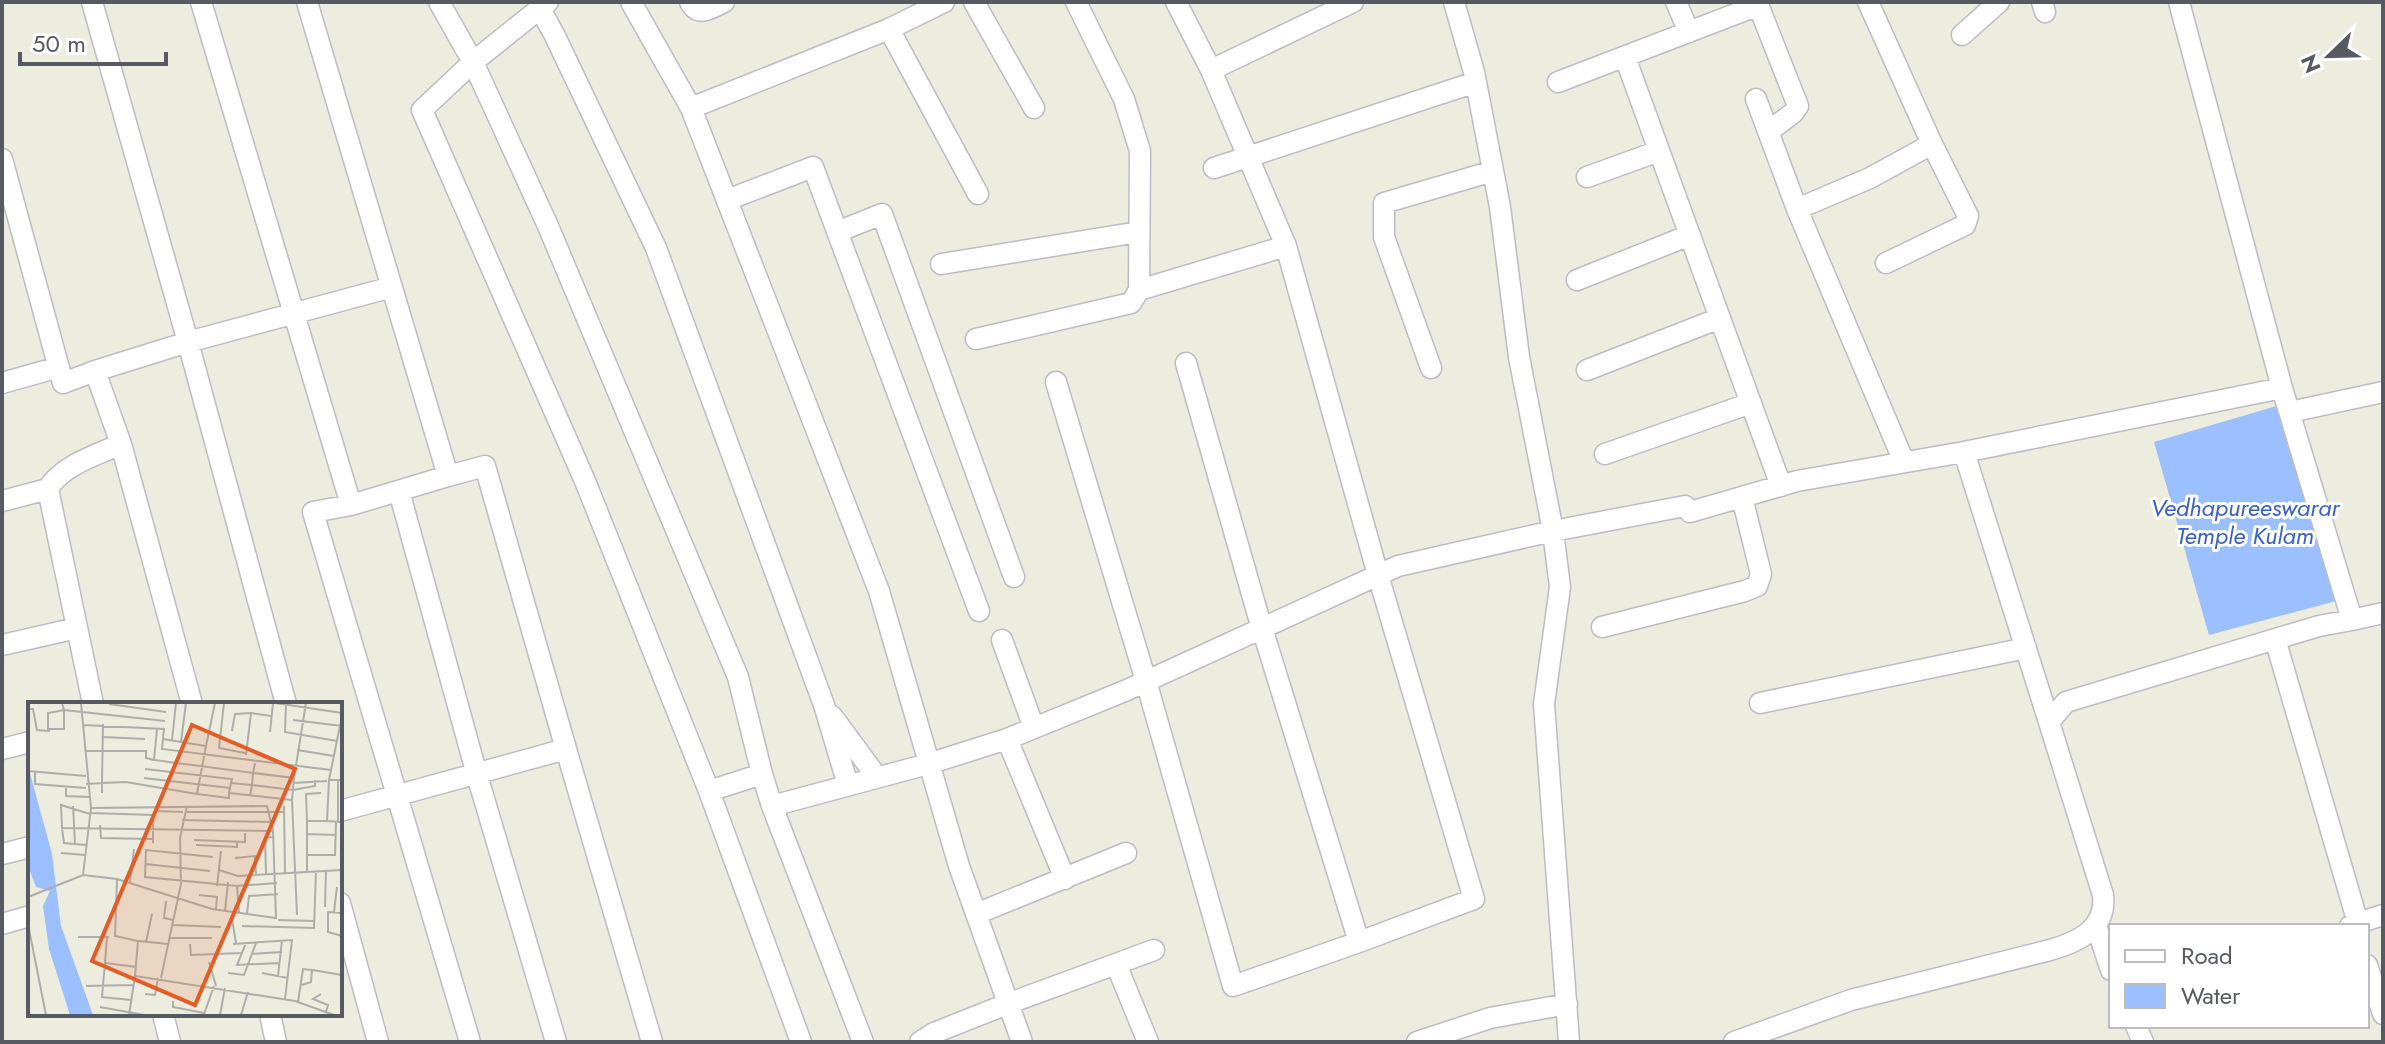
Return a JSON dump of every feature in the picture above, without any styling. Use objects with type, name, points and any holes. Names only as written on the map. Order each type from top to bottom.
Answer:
[{"type":"street","points":[[92,2],[285,702]]},
{"type":"street","points":[[201,2],[351,505]]},
{"type":"street","points":[[307,2],[448,476]]},
{"type":"street","points":[[439,2],[473,62],[548,226],[738,677],[772,806],[863,1042]]},
{"type":"street","points":[[631,2],[691,108],[879,591],[959,866],[1022,1042]]},
{"type":"street","points":[[690,2],[702,12],[724,2]]},
{"type":"street","points":[[691,108],[889,29],[944,2]]},
{"type":"street","points":[[974,2],[1034,108]]},
{"type":"street","points":[[976,339],[1131,303],[1139,290],[1140,151],[1124,99],[1076,2]]},
{"type":"street","points":[[1056,382],[1233,986],[1474,899],[1378,575],[1286,246],[1211,70],[1176,2]]},
{"type":"street","points":[[1211,70],[1353,2]]},
{"type":"street","points":[[1454,2],[1476,82],[1500,207],[1519,357],[1553,531],[1560,587],[1544,704],[1569,1042]]},
{"type":"street","points":[[1676,2],[1689,32]]},
{"type":"street","points":[[1868,2],[1932,144],[1966,209],[1967,221],[1965,225],[1886,263]]},
{"type":"street","points":[[1962,35],[1999,2]]},
{"type":"street","points":[[2179,2],[2282,388],[2352,620]]},
{"type":"street","points":[[1558,82],[1758,4],[1798,106],[1769,131]]},
{"type":"street","points":[[801,1042],[709,791],[585,481],[422,110],[473,62],[543,5],[656,248],[824,705],[848,785]]},
{"type":"street","points":[[889,29],[978,194]]},
{"type":"street","points":[[1625,57],[1781,486]]},
{"type":"street","points":[[1214,168],[1476,82]]},
{"type":"street","points":[[1756,99],[1797,209],[1904,462]]},
{"type":"street","points":[[1797,209],[1870,178],[1932,144]]},
{"type":"street","points":[[1587,177],[1659,151]]},
{"type":"street","points":[[2,159],[63,383],[188,342],[392,287]]},
{"type":"street","points":[[727,200],[813,167],[979,611]]},
{"type":"street","points":[[1431,368],[1384,237],[1384,203],[1493,171]]},
{"type":"street","points":[[837,232],[882,214],[1014,577]]},
{"type":"street","points":[[941,264],[1139,232]]},
{"type":"street","points":[[1577,280],[1690,235]]},
{"type":"street","points":[[1139,290],[1286,246]]},
{"type":"street","points":[[1587,370],[1720,318]]},
{"type":"street","points":[[1186,363],[1359,942]]},
{"type":"street","points":[[2,383],[59,367]]},
{"type":"street","points":[[95,371],[121,444],[191,702]]},
{"type":"street","points":[[772,806],[1007,739],[1146,681],[1398,566],[1553,531],[1685,506],[1690,512],[1781,486],[2282,388]]},
{"type":"street","points":[[2290,412],[2383,392]]},
{"type":"street","points":[[1605,454],[1751,403]]},
{"type":"street","points":[[93,702],[48,489],[54,479],[66,470],[121,444]]},
{"type":"street","points":[[1734,1042],[1851,1000],[2066,946],[2084,937],[2096,925],[2104,907],[2103,895],[1964,452]]},
{"type":"street","points":[[470,1042],[313,512],[351,505],[485,466],[652,1042]]},
{"type":"street","points":[[2,501],[48,489]]},
{"type":"street","points":[[399,491],[477,775],[556,1042]]},
{"type":"street","points":[[1602,627],[1757,586],[1761,574],[1742,497]]},
{"type":"street","points":[[2049,722],[2066,702],[2319,626],[2383,613]]},
{"type":"street","points":[[2,645],[77,628]]},
{"type":"street","points":[[2275,639],[2354,924]]},
{"type":"street","points":[[1002,640],[1034,728]]},
{"type":"street","points":[[1760,703],[2026,648]]},
{"type":"street","points":[[824,705],[877,777]]},
{"type":"street","points":[[1007,739],[1065,879]]},
{"type":"street","points":[[2,749],[28,742]]},
{"type":"street","points":[[342,811],[566,749]]},
{"type":"street","points":[[709,791],[762,774]]},
{"type":"street","points":[[2,854],[28,848]]},
{"type":"street","points":[[976,914],[1126,853]]},
{"type":"street","points":[[342,910],[378,1042]]},
{"type":"street","points":[[2357,924],[2383,915]]},
{"type":"street","points":[[2,924],[28,917]]},
{"type":"street","points":[[2096,925],[2109,964]]},
{"type":"street","points":[[920,1042],[934,1033],[1007,1004],[1154,950]]},
{"type":"street","points":[[1116,964],[1148,1042]]},
{"type":"street","points":[[2369,971],[2383,1014]]},
{"type":"street","points":[[1417,1042],[1490,1018],[1567,1004]]},
{"type":"street","points":[[164,1016],[170,1042]]},
{"type":"street","points":[[270,1016],[276,1042]]},
{"type":"water","name":"Vedhapureeswarar Temple Kulam","points":[[2280,405],[2336,601],[2209,635],[2154,442]]}]
